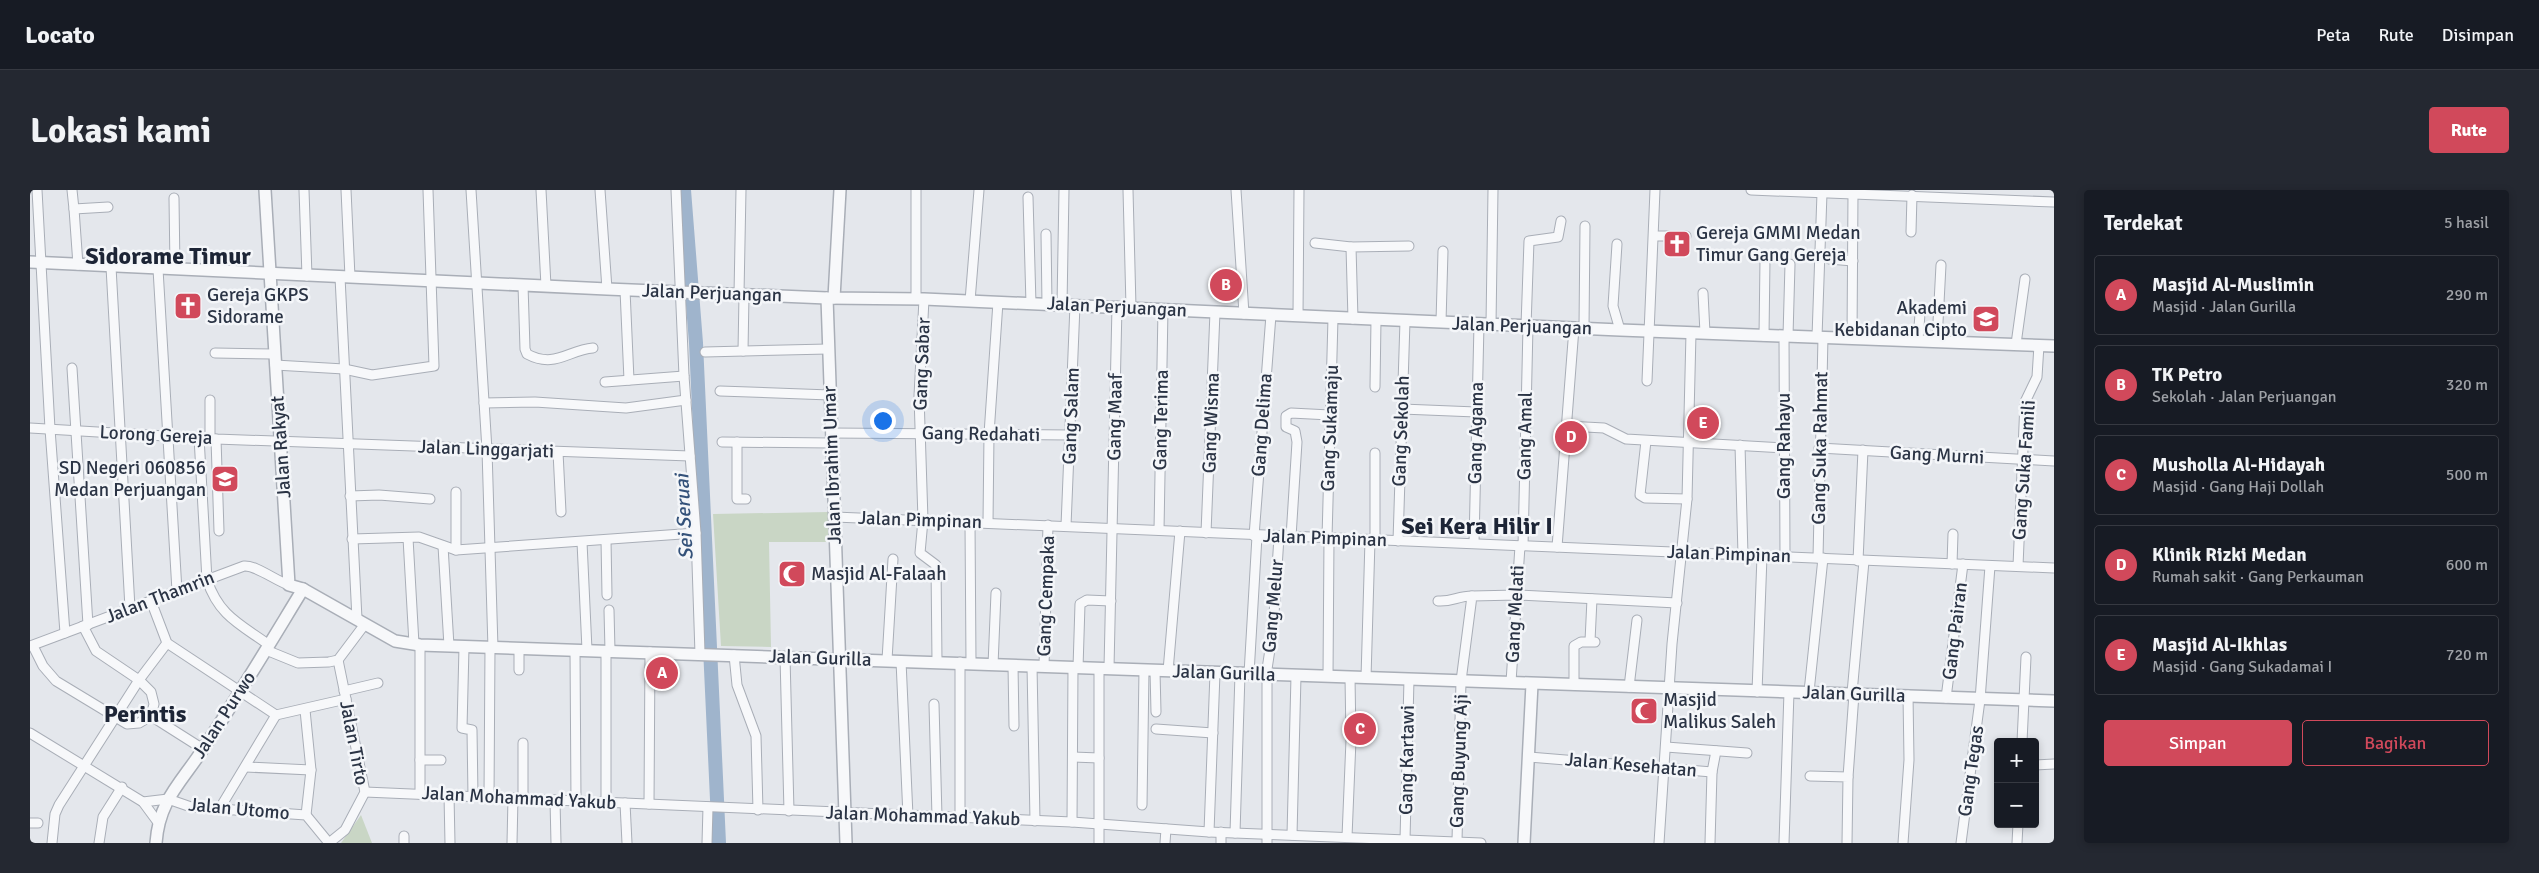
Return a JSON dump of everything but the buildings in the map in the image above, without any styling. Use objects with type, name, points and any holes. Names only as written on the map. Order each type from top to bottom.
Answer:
[{"type":"street","points":[[37,190],[36,262],[65,633]]},
{"type":"street","points":[[72,190],[78,265]]},
{"type":"street","name":"Jalan Rakyat","points":[[265,190],[275,360],[282,441],[289,585]]},
{"type":"street","points":[[304,190],[307,276]]},
{"type":"street","points":[[198,437],[207,580],[212,596],[222,611],[268,648],[298,663],[320,664],[338,660],[361,622],[352,539],[349,443],[344,369],[346,190]]},
{"type":"street","points":[[215,353],[344,369],[372,375],[434,366],[428,190]]},
{"type":"street","points":[[471,190],[487,450],[490,548],[492,647],[489,797]]},
{"type":"street","points":[[542,190],[546,286]]},
{"type":"street","points":[[600,190],[607,289]]},
{"type":"street","points":[[676,190],[684,376],[696,533],[702,654]]},
{"type":"street","points":[[741,190],[743,350]]},
{"type":"street","name":"Jalan Ibrahim Umar","points":[[840,190],[830,298],[828,348],[846,843]]},
{"type":"street","name":"Gang Sabar","points":[[916,190],[920,299],[919,396],[923,520],[920,553],[936,565],[937,662]]},
{"type":"street","points":[[970,301],[979,190]]},
{"type":"street","points":[[1062,304],[1064,190]]},
{"type":"street","points":[[1128,190],[1131,307]]},
{"type":"street","points":[[1236,190],[1244,314]]},
{"type":"street","points":[[1298,316],[1299,190]]},
{"type":"street","points":[[1491,324],[1493,190]]},
{"type":"street","points":[[1648,381],[1654,190]]},
{"type":"street","points":[[1751,190],[1897,193],[1912,196],[1990,194],[2054,202]]},
{"type":"street","name":"Gang Suka Rahmat","points":[[1809,692],[1821,558],[1819,448],[1820,192]]},
{"type":"street","points":[[1852,338],[1853,193]]},
{"type":"street","points":[[1911,232],[1912,196]]},
{"type":"street","points":[[1028,197],[1031,304]]},
{"type":"street","points":[[174,198],[175,269]]},
{"type":"street","points":[[74,209],[108,206]]},
{"type":"street","name":"Gang Amal","points":[[1521,546],[1529,241],[1558,237],[1561,222]]},
{"type":"street","points":[[1556,547],[1567,426],[1579,328],[1585,226]]},
{"type":"street","points":[[1046,234],[1047,304]]},
{"type":"street","points":[[1654,236],[1686,236]]},
{"type":"street","points":[[1314,243],[1351,247],[1409,246]]},
{"type":"street","points":[[1617,244],[1614,306],[1620,330]]},
{"type":"street","points":[[1351,247],[1353,319]]},
{"type":"street","points":[[1441,322],[1443,250]]},
{"type":"street","points":[[1764,336],[1765,259]]},
{"type":"street","points":[[1829,259],[1853,260]]},
{"type":"street","name":"Jalan Perjuangan","points":[[36,262],[625,290],[1117,306],[1376,320],[2054,346]]},
{"type":"street","name":"Gang Rahayu","points":[[1785,556],[1783,448],[1790,264]]},
{"type":"street","points":[[1937,341],[1941,265]]},
{"type":"street","points":[[111,267],[130,608]]},
{"type":"street","points":[[158,269],[177,591]]},
{"type":"street","points":[[2016,344],[2025,279]]},
{"type":"street","points":[[524,284],[525,349],[527,354],[557,359],[567,357],[576,350],[593,348]]},
{"type":"street","points":[[625,290],[629,380]]},
{"type":"street","points":[[1703,293],[1705,333]]},
{"type":"street","points":[[988,523],[989,434],[998,302]]},
{"type":"street","name":"Gang Salam","points":[[1066,526],[1075,305]]},
{"type":"street","name":"Gang Maaf","points":[[1100,843],[1099,758],[1104,668],[1111,601],[1117,306]]},
{"type":"street","name":"Gang Terima","points":[[1159,530],[1163,309]]},
{"type":"street","name":"Gang Wisma","points":[[1206,533],[1215,312]]},
{"type":"street","points":[[1918,340],[1920,314]]},
{"type":"street","name":"Gang Delima","points":[[1235,833],[1271,315]]},
{"type":"street","name":"Gang Sukamaju","points":[[1328,676],[1328,538],[1333,318]]},
{"type":"street","points":[[1375,387],[1376,320]]},
{"type":"street","name":"Gang Sekolah","points":[[1398,541],[1405,321]]},
{"type":"street","name":"Gang Agama","points":[[1474,543],[1479,324]]},
{"type":"street","points":[[1659,843],[1677,602],[1688,499],[1691,333]]},
{"type":"street","name":"Gang Suka Famili","points":[[2018,566],[2024,402],[2037,377],[2039,345]]},
{"type":"street","points":[[705,352],[828,348]]},
{"type":"street","points":[[72,368],[86,626],[96,651],[140,680],[151,692],[154,704],[151,716]]},
{"type":"street","points":[[604,382],[684,376]]},
{"type":"street","points":[[720,391],[830,395]]},
{"type":"street","points":[[210,400],[220,531]]},
{"type":"street","points":[[484,404],[535,402],[626,408],[686,400]]},
{"type":"street","points":[[1402,409],[1476,412]]},
{"type":"street","points":[[1290,537],[1297,442],[1295,430],[1286,427],[1286,416],[1291,413],[1330,415]]},
{"type":"street","points":[[1567,426],[1604,428],[1626,439],[1783,448]]},
{"type":"street","name":"Lorong Gereja","points":[[30,428],[282,441]]},
{"type":"street","name":"Gang Redahati","points":[[722,442],[920,433],[1070,435]]},
{"type":"street","name":"Jalan Linggarjati","points":[[282,441],[690,456]]},
{"type":"street","points":[[1646,441],[1640,495],[1645,498],[1688,499]]},
{"type":"street","points":[[737,442],[737,499],[746,499]]},
{"type":"street","points":[[1740,445],[1743,555]]},
{"type":"street","name":"Gang Murni","points":[[1819,448],[2054,461]]},
{"type":"street","points":[[1847,843],[1848,777],[1861,561],[1863,450]]},
{"type":"street","points":[[558,452],[561,512]]},
{"type":"street","points":[[1366,678],[1375,453]]},
{"type":"street","points":[[456,492],[456,550]]},
{"type":"street","points":[[350,496],[379,495],[430,499]]},
{"type":"street","name":"Jalan Pimpinan","points":[[835,517],[1048,525],[1279,537],[1474,543],[1683,557],[1785,556],[1861,561],[2054,568]]},
{"type":"street","points":[[960,817],[970,522]]},
{"type":"street","name":"Gang Cempaka","points":[[1044,666],[1048,525]]},
{"type":"street","points":[[1168,671],[1180,531]]},
{"type":"street","points":[[352,539],[425,538],[456,550],[696,533]]},
{"type":"street","points":[[1952,564],[1953,534]]},
{"type":"street","name":"Gang Melur","points":[[1267,843],[1267,675],[1279,537]]},
{"type":"street","points":[[408,538],[417,644],[420,794]]},
{"type":"street","points":[[606,540],[607,595]]},
{"type":"street","points":[[576,801],[581,650],[582,542]]},
{"type":"street","points":[[443,546],[449,646]]},
{"type":"street","name":"Gang Melati","points":[[1511,682],[1521,546]]},
{"type":"street","points":[[1757,692],[1762,556]]},
{"type":"street","points":[[887,660],[893,559]]},
{"type":"street","name":"Gang Pairan","points":[[1946,698],[1964,564]]},
{"type":"street","name":"Jalan Thamrin","points":[[31,646],[130,608],[250,566],[275,580],[289,585]]},
{"type":"street","name":"Gang Tegas","points":[[1961,843],[1980,700],[1990,566]]},
{"type":"street","points":[[289,585],[303,589],[361,622]]},
{"type":"street","name":"Jalan Purwo","points":[[156,843],[157,821],[168,799],[204,749],[303,589]]},
{"type":"street","points":[[993,665],[996,594]]},
{"type":"street","points":[[1438,601],[1450,601],[1458,596],[1517,595],[1677,602]]},
{"type":"street","name":"Gang Buyung Aji","points":[[1462,842],[1461,681],[1472,596]]},
{"type":"street","points":[[1574,685],[1574,646],[1592,642],[1592,598]]},
{"type":"street","points":[[1072,822],[1076,668],[1080,604],[1087,600],[1111,601]]},
{"type":"street","points":[[151,601],[167,643],[238,692],[276,715],[305,710],[378,683]]},
{"type":"street","points":[[606,802],[609,610]]},
{"type":"street","points":[[1630,687],[1637,620]]},
{"type":"street","name":"Jalan Gurilla","points":[[361,622],[395,641],[464,647],[840,657],[993,665],[1267,675],[2054,701]]},
{"type":"street","points":[[52,843],[55,814],[83,765],[167,643]]},
{"type":"street","points":[[31,646],[48,674],[114,718],[133,724],[151,716]]},
{"type":"street","points":[[464,647],[462,728],[472,730],[473,796]]},
{"type":"street","points":[[519,648],[519,670]]},
{"type":"street","points":[[649,804],[650,652]]},
{"type":"street","points":[[730,655],[737,685],[756,736],[758,810]]},
{"type":"street","points":[[785,657],[788,811]]},
{"type":"street","points":[[2022,738],[2026,657]]},
{"type":"street","name":"Jalan Tirto","points":[[328,843],[338,837],[352,820],[365,792],[338,660]]},
{"type":"street","points":[[901,661],[908,816]]},
{"type":"street","points":[[1012,665],[1014,726]]},
{"type":"street","points":[[1032,666],[1035,821]]},
{"type":"street","points":[[1150,670],[1156,712]]},
{"type":"street","points":[[1142,805],[1150,670]]},
{"type":"street","points":[[1209,832],[1215,673]]},
{"type":"street","points":[[1292,835],[1296,676]]},
{"type":"street","points":[[1347,837],[1351,740],[1350,677]]},
{"type":"street","name":"Gang Kartawi","points":[[1406,840],[1409,679]]},
{"type":"street","points":[[1524,843],[1532,684]]},
{"type":"street","points":[[1784,843],[1789,692]]},
{"type":"street","points":[[1903,843],[1909,760],[1908,695]]},
{"type":"street","points":[[934,704],[937,817]]},
{"type":"street","points":[[305,710],[311,770],[306,815]]},
{"type":"street","points":[[220,808],[276,715]]},
{"type":"street","points":[[151,716],[204,749]]},
{"type":"street","points":[[1156,729],[1213,733]]},
{"type":"street","points":[[30,733],[122,787],[143,802],[157,821]]},
{"type":"street","points":[[523,798],[524,743]]},
{"type":"street","points":[[1666,747],[1747,753]]},
{"type":"street","name":"Jalan Kesehatan","points":[[1529,757],[1712,772],[1716,751]]},
{"type":"street","points":[[1073,757],[1099,758]]},
{"type":"street","points":[[420,760],[441,760]]},
{"type":"street","points":[[2039,765],[2054,764]]},
{"type":"street","points":[[246,767],[311,770]]},
{"type":"street","points":[[1710,843],[1712,772]]},
{"type":"street","points":[[1810,776],[1848,777]]},
{"type":"street","points":[[99,843],[103,817],[122,787]]},
{"type":"street","name":"Jalan Mohammad Yakub","points":[[365,792],[846,814],[1072,822],[1209,832],[1268,833],[1322,839],[1347,837],[1416,842],[1481,843]]},
{"type":"street","points":[[449,795],[450,843]]},
{"type":"street","points":[[512,798],[512,843]]},
{"type":"street","points":[[143,802],[168,799]]},
{"type":"street","name":"Jalan Utomo","points":[[168,799],[191,807],[306,815],[328,843]]},
{"type":"street","points":[[556,800],[556,843]]},
{"type":"street","points":[[626,803],[627,843]]},
{"type":"street","points":[[707,843],[711,808]]},
{"type":"street","points":[[2017,843],[2018,828]]},
{"type":"street","points":[[1165,843],[1166,829]]},
{"type":"street","points":[[1221,832],[1221,843]]},
{"type":"green space","points":[[829,512],[829,542],[769,542],[771,647],[721,646],[713,514]]},
{"type":"green space","points":[[361,815],[372,843],[341,843]]},
{"type":"waterway","name":"Sei Seruai","points":[[684,190],[696,343],[719,843]]},
{"type":"place","name":"Gereja GMMI Medan Timur Gang Gereja","points":[[1677,244]]},
{"type":"place","name":"TK Petro","points":[[1226,285]]},
{"type":"place","name":"Gereja GKPS Sidorame","points":[[188,306]]},
{"type":"place","name":"Akademi Kebidanan Cipto","points":[[1986,319]]},
{"type":"place","name":"Masjid Al-Ikhlas","points":[[1703,423]]},
{"type":"place","name":"Klinik Rizki Medan","points":[[1571,437]]},
{"type":"place","name":"SD Negeri 060856 Medan Perjuangan","points":[[225,479]]},
{"type":"place","name":"Masjid Al-Falaah","points":[[792,574]]},
{"type":"place","name":"Masjid Al-Muslimin","points":[[662,673]]},
{"type":"place","name":"Masjid Malikus Saleh","points":[[1644,711]]},
{"type":"place","name":"Musholla Al-Hidayah","points":[[1360,729]]},
{"type":"district","name":"Sidorame Timur","points":[[168,256]]},
{"type":"district","name":"Sei Kera Hilir I","points":[[1477,526]]},
{"type":"district","name":"Perintis","points":[[145,714]]}]
